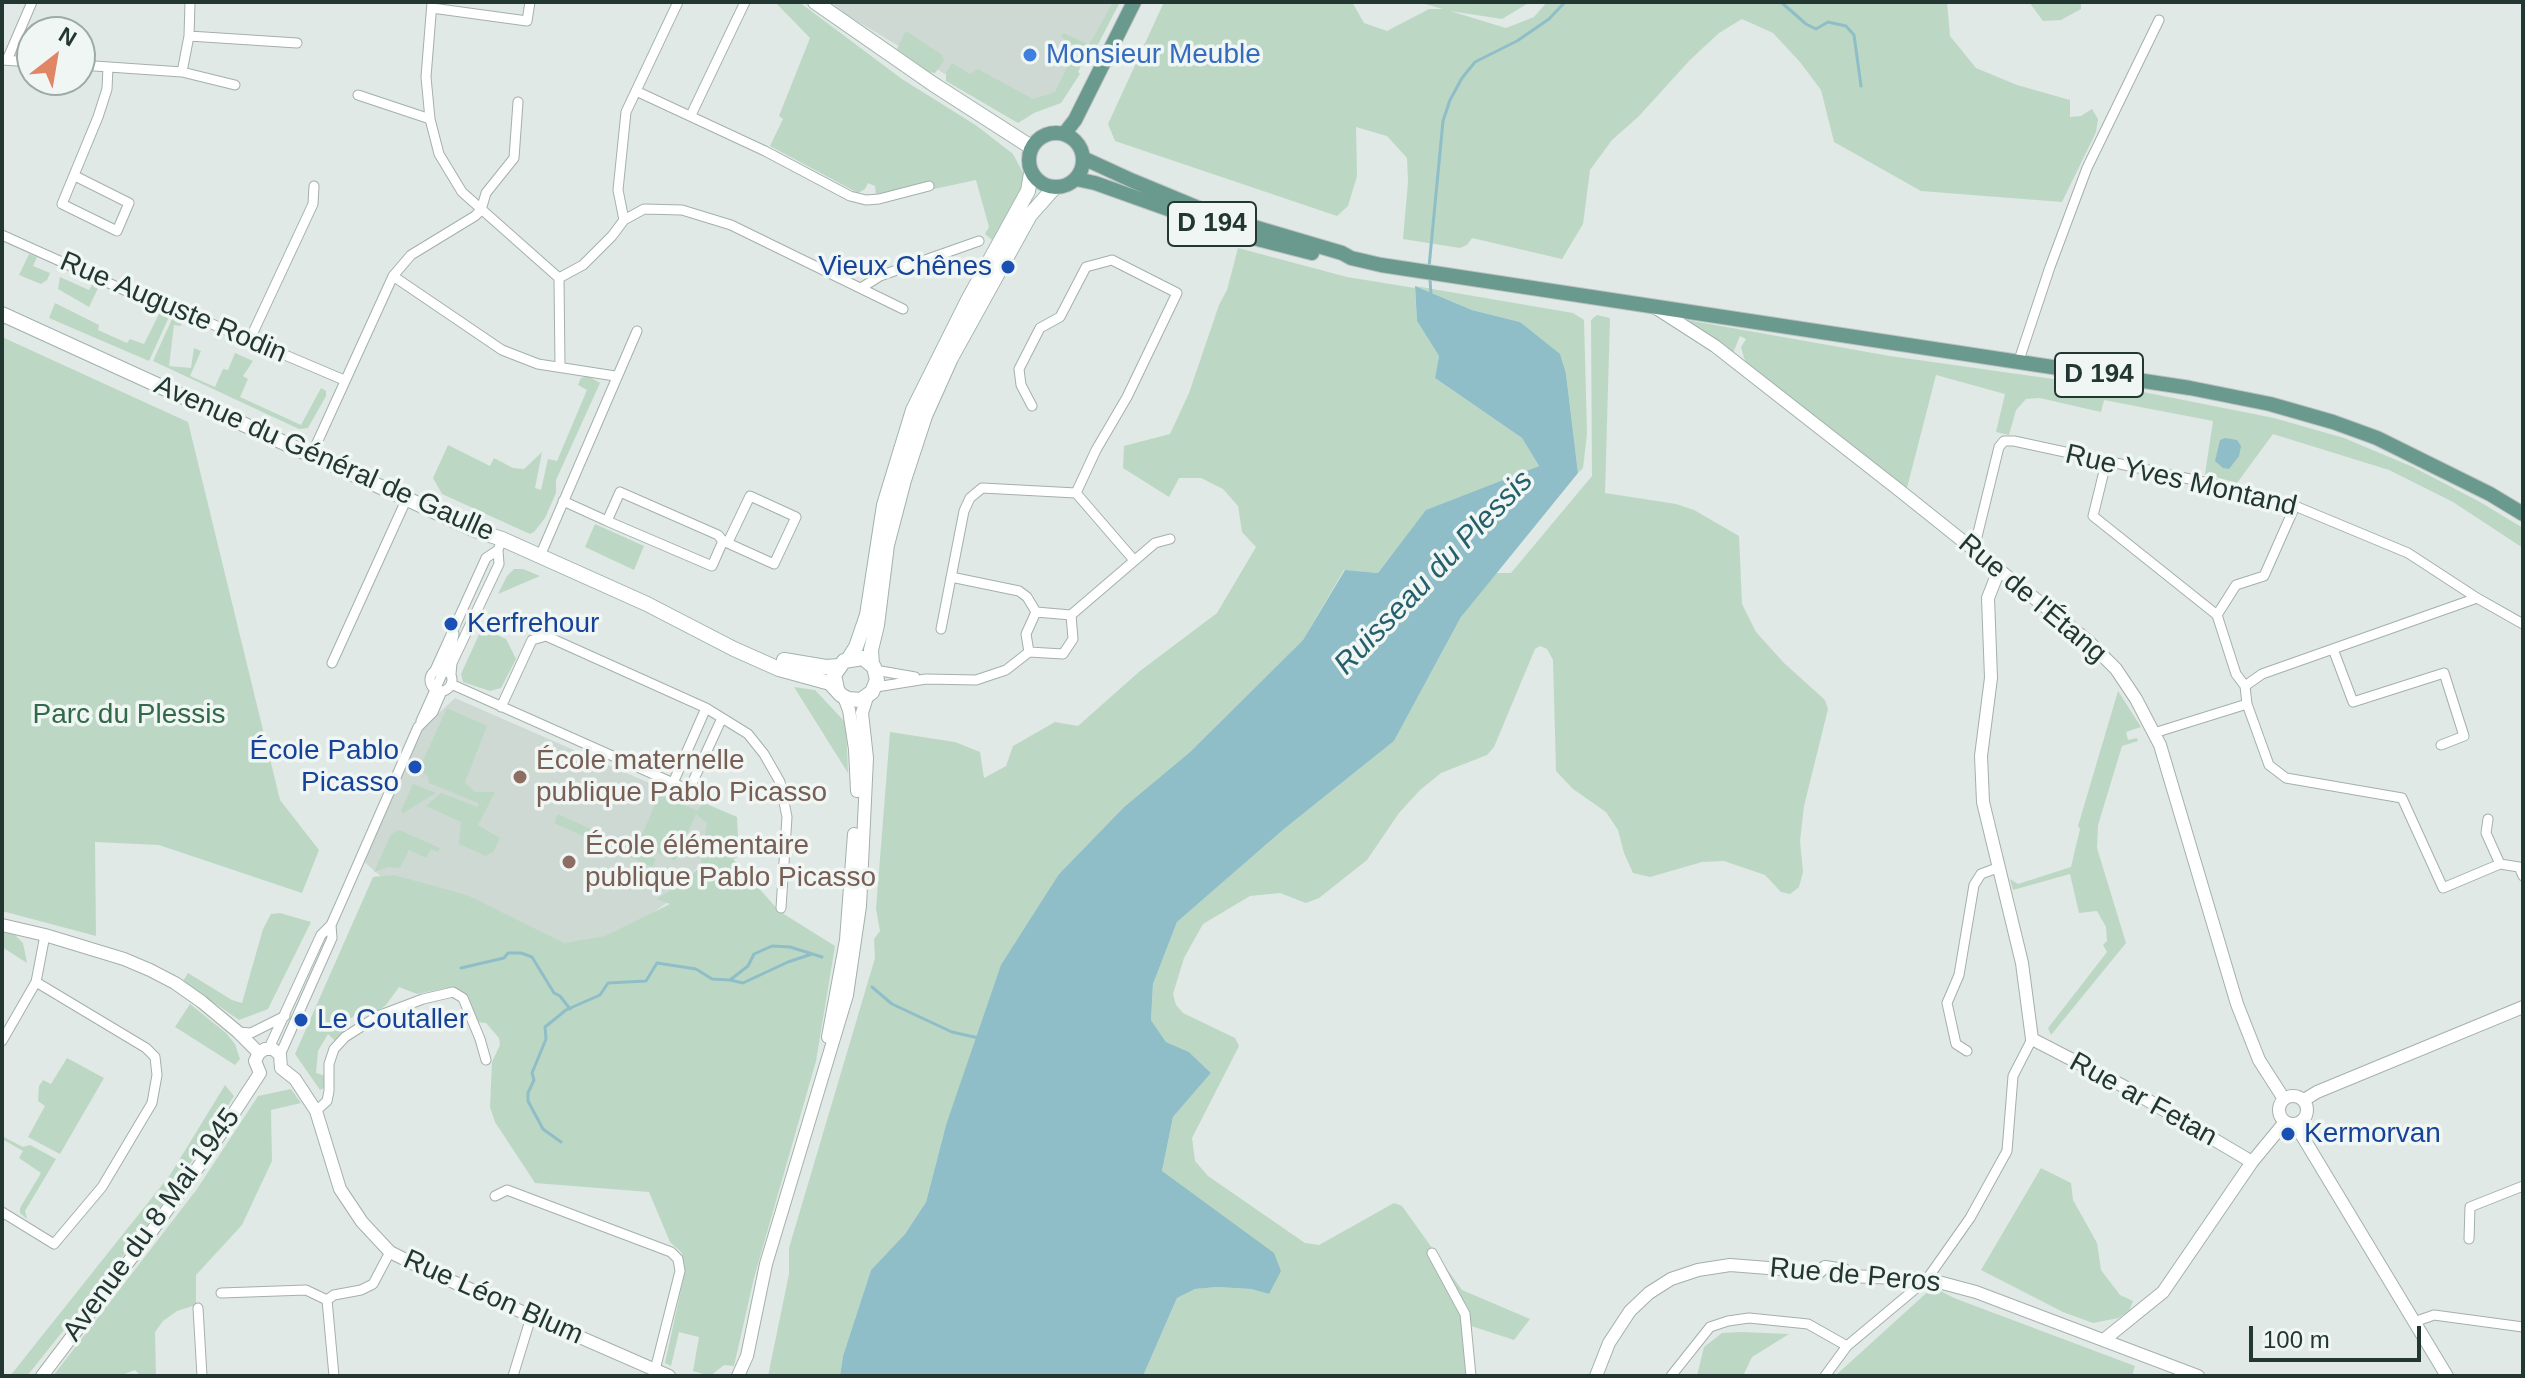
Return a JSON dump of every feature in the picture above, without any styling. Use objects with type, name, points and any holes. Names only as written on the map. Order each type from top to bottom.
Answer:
[{"type":"main road","points":[[815,2],[1031,147]]},
{"type":"main road","points":[[1064,134],[1075,120],[1134,2]]},
{"type":"main road","points":[[1031,173],[1042,184],[1054,188],[1066,187],[1076,179],[1083,158],[1080,147],[1064,134],[1051,133],[1031,147],[1028,191],[968,300],[913,410],[884,505],[867,615],[856,647],[834,675],[840,693],[855,700],[872,692],[871,650],[887,545],[925,416],[951,358],[1030,215],[1054,188]]},
{"type":"main road","name":"D 194","points":[[1083,158],[1220,217],[1351,258],[2190,388],[2270,404],[2333,422],[2414,455],[2523,514]]},
{"type":"main road","name":"D 194","points":[[1076,179],[1270,243],[1340,260],[1351,258]]},
{"type":"main road","name":"Avenue du Général de Gaulle","points":[[2,314],[407,498],[500,544],[540,556],[776,658],[801,664],[844,662]]},
{"type":"main road","name":"Avenue du Général de Gaulle","points":[[647,604],[779,669],[830,683],[840,693]]},
{"type":"main road","points":[[844,662],[863,658],[873,668]]},
{"type":"street","points":[[4,60],[32,2]]},
{"type":"street","points":[[182,72],[189,36],[190,2]]},
{"type":"street","points":[[530,2],[527,21],[432,5],[426,77],[430,119],[439,154],[462,192],[559,278],[560,367]]},
{"type":"street","points":[[624,220],[618,190],[626,112],[678,2]]},
{"type":"street","points":[[691,115],[745,2]]},
{"type":"street","points":[[2018,363],[2087,168],[2159,20]]},
{"type":"street","points":[[189,36],[297,43]]},
{"type":"street","points":[[96,66],[182,72],[235,85]]},
{"type":"street","points":[[75,176],[129,203],[117,231],[62,204],[107,89],[108,67]]},
{"type":"street","points":[[636,91],[765,151],[850,196],[879,199],[929,186]]},
{"type":"street","points":[[358,95],[430,119]]},
{"type":"street","points":[[311,456],[393,276],[411,255],[460,227],[481,210],[486,193],[514,158],[518,102]]},
{"type":"street","points":[[250,339],[313,204],[314,186]]},
{"type":"street","points":[[559,278],[583,265],[624,220],[644,209],[682,210],[731,225],[903,309]]},
{"type":"street","name":"Rue Auguste Rodin","points":[[2,235],[173,312],[186,313],[344,380]]},
{"type":"street","points":[[861,288],[880,276],[979,241]]},
{"type":"street","points":[[1032,406],[1021,385],[1019,369],[1040,328],[1060,317],[1086,267],[1112,260],[1177,293],[1076,493]]},
{"type":"street","points":[[393,276],[502,350],[538,364],[615,376]]},
{"type":"street","name":"Rue de l'Étang","points":[[1654,307],[1715,346],[1974,549],[2088,641],[2116,669],[2154,733],[2237,1004],[2259,1060],[2284,1099]]},
{"type":"street","points":[[540,556],[637,331]]},
{"type":"street","name":"Rue Yves Montand","points":[[1974,549],[1999,447],[2004,441],[2222,486],[2279,508],[2295,506],[2408,553],[2523,624]]},
{"type":"street","points":[[2106,463],[2093,516],[2217,615],[2236,674],[2245,686],[2247,704],[2269,765],[2286,778],[2402,798],[2443,888],[2500,864],[2519,867],[2523,876]]},
{"type":"street","points":[[941,629],[964,511],[970,498],[982,488],[1076,493],[1133,559]]},
{"type":"street","points":[[563,501],[607,521],[712,566],[726,542],[750,496],[796,517],[774,564],[726,542],[718,535],[620,492],[607,521]]},
{"type":"street","points":[[332,663],[407,498]]},
{"type":"street","points":[[2217,615],[2236,585],[2264,576],[2295,506]]},
{"type":"street","points":[[1036,612],[1071,615],[1133,559],[1155,543],[1170,539]]},
{"type":"street","points":[[435,690],[446,671],[454,632],[486,558],[500,544]]},
{"type":"street","points":[[331,925],[332,938],[272,1056],[255,1061],[260,1073],[272,1076],[272,1056],[285,1016],[321,935],[331,925],[418,727],[433,712],[435,690],[452,663],[499,564],[500,544]]},
{"type":"street","points":[[1825,1376],[1847,1346],[1927,1279],[1970,1218],[2007,1151],[2013,1076],[2032,1039],[2022,963],[1983,802],[1981,756],[1991,678],[1988,598],[1999,570]]},
{"type":"street","points":[[951,577],[1019,591],[1027,597],[1036,612]]},
{"type":"street","points":[[2245,686],[2262,674],[2477,598]]},
{"type":"street","points":[[1029,652],[1026,634],[1036,612]]},
{"type":"street","points":[[873,668],[926,679],[976,680],[1006,670],[1029,652],[1063,654],[1073,639],[1071,615]]},
{"type":"street","points":[[446,671],[445,643],[454,632]]},
{"type":"street","points":[[501,707],[532,640],[546,636],[706,708],[748,734],[780,782],[787,817],[781,908]]},
{"type":"street","points":[[2333,649],[2353,702],[2444,673],[2464,736],[2441,745]]},
{"type":"street","points":[[446,671],[501,707],[689,790],[722,718]]},
{"type":"street","points":[[747,1376],[747,1356],[766,1264],[847,995],[857,937],[867,758],[862,713],[872,692],[926,679]]},
{"type":"street","points":[[418,727],[422,707],[430,690],[435,690]]},
{"type":"street","points":[[817,1095],[846,940],[850,899],[857,776],[849,710],[840,693]]},
{"type":"street","points":[[2154,733],[2247,704]]},
{"type":"street","points":[[673,783],[706,708]]},
{"type":"street","points":[[2488,819],[2486,833],[2500,864]]},
{"type":"street","points":[[1967,1051],[1956,1044],[1947,1003],[1959,975],[1974,885],[1981,874],[1997,868]]},
{"type":"street","name":"Rue Léon Blum","points":[[2,925],[124,959],[150,970],[175,983],[272,1056],[295,1079],[316,1111],[340,1189],[362,1222],[390,1252],[531,1317],[666,1374]]},
{"type":"street","points":[[2,1041],[36,982],[45,935]]},
{"type":"street","points":[[2,1212],[54,1244],[102,1187],[152,1103],[157,1075],[155,1057],[146,1048],[36,982]]},
{"type":"street","points":[[316,1111],[327,1101],[329,1064],[334,1049],[345,1037],[378,1016],[443,993],[457,993],[463,998],[486,1060]]},
{"type":"street","points":[[2304,1100],[2523,1007]]},
{"type":"street","points":[[238,1032],[251,1033],[285,1016]]},
{"type":"street","name":"Rue ar Fetan","points":[[2032,1039],[2127,1088],[2252,1162]]},
{"type":"street","name":"Avenue du 8 Mai 1945","points":[[42,1376],[187,1182],[260,1073]]},
{"type":"street","points":[[2304,1100],[2294,1096],[2284,1099],[2279,1108],[2447,1376]]},
{"type":"street","points":[[2105,1339],[2163,1292],[2252,1162],[2290,1123],[2303,1120],[2307,1113],[2304,1100]]},
{"type":"street","points":[[2469,1239],[2470,1207],[2523,1186]]},
{"type":"street","points":[[495,1196],[507,1190],[671,1252],[678,1259],[680,1271],[666,1374]]},
{"type":"street","points":[[327,1300],[334,1295],[361,1290],[373,1284],[390,1252]]},
{"type":"street","points":[[1432,1253],[1465,1314],[1471,1376]]},
{"type":"street","name":"Rue de Peros","points":[[1596,1376],[1609,1343],[1630,1311],[1660,1286],[1698,1270],[1730,1265],[1819,1272],[1825,1267],[1844,1270],[1848,1276],[1927,1279],[1976,1292],[2198,1376]]},
{"type":"street","points":[[221,1293],[306,1290],[327,1300]]},
{"type":"street","points":[[327,1300],[334,1376]]},
{"type":"street","points":[[198,1308],[202,1376]]},
{"type":"street","points":[[2414,1322],[2434,1315],[2523,1327]]},
{"type":"street","points":[[513,1376],[531,1317]]},
{"type":"street","points":[[1671,1376],[1710,1327],[1728,1321],[1749,1318],[1808,1324],[1847,1346]]},
{"type":"street","points":[[738,1376],[747,1356]]},
{"type":"shaded area","points":[[831,2],[1116,2],[1059,100],[1018,118],[847,15]]},
{"type":"shaded area","points":[[455,698],[727,817],[733,825],[737,858],[699,865],[672,899],[617,939],[563,948],[385,880],[361,859],[414,736]]},
{"type":"green space","points":[[775,2],[799,2],[902,79],[977,126],[1013,154],[1023,173],[1023,184],[992,240],[985,234],[989,227],[976,180],[934,189],[931,181],[876,195],[875,186],[868,183],[858,193],[770,146],[783,119],[779,116],[810,38]]},
{"type":"green space","points":[[1113,2],[1120,2],[1092,56],[1086,55],[1078,72],[1080,74],[1061,103],[1018,123],[946,81],[946,72],[952,63],[970,74],[978,69],[1033,99],[1055,92],[1077,47],[1061,37],[1064,33],[1089,45]]},
{"type":"green space","points":[[1164,2],[1352,2],[1364,23],[1387,31],[1429,9],[1443,9],[1418,2],[1530,2],[1502,19],[1450,11],[1506,28],[1534,17],[1547,2],[1947,2],[1950,36],[1976,68],[2017,85],[2070,100],[2070,117],[2081,116],[2092,109],[2098,119],[2096,132],[2062,202],[1921,191],[1834,142],[1821,90],[1773,33],[1742,19],[1719,33],[1612,140],[1590,170],[1583,224],[1562,259],[1472,238],[1460,248],[1403,239],[1407,158],[1387,136],[1356,127],[1357,176],[1348,206],[1337,216],[1115,141],[1108,124]]},
{"type":"green space","points":[[2029,2],[2081,2],[2081,9],[2061,20],[2043,21]]},
{"type":"green space","points":[[906,31],[941,54],[944,61],[935,73],[897,49]]},
{"type":"green space","points":[[1238,248],[1347,277],[1415,288],[1417,321],[1439,356],[1435,378],[1522,438],[1539,466],[1427,510],[1378,573],[1344,570],[1303,640],[1190,752],[1124,807],[1059,874],[964,1078],[946,1125],[926,1202],[905,1234],[871,1270],[843,1356],[840,1376],[768,1376],[789,1274],[789,1248],[875,958],[874,939],[880,931],[876,909],[890,732],[955,742],[980,752],[984,778],[1006,766],[1013,746],[1055,722],[1078,726],[1140,671],[1217,613],[1256,547],[1242,532],[1238,506],[1223,489],[1201,478],[1179,478],[1169,497],[1123,468],[1124,446],[1170,434],[1189,393],[1227,290]]},
{"type":"green space","points":[[29,254],[37,257],[33,266],[50,273],[41,284],[19,275]]},
{"type":"green space","points":[[60,277],[89,290],[93,283],[99,286],[89,307],[58,289]]},
{"type":"green space","points":[[1415,286],[1573,313],[1584,320],[1587,434],[1583,468],[1578,473],[1566,374],[1520,322],[1472,310]]},
{"type":"green space","points":[[55,303],[99,325],[98,330],[127,343],[130,339],[144,344],[160,312],[169,317],[149,361],[49,318]]},
{"type":"green space","points":[[1597,315],[1610,318],[1605,493],[1676,504],[1694,510],[1739,536],[1742,604],[1756,632],[1784,663],[1825,700],[1828,709],[1804,806],[1800,841],[1803,872],[1799,887],[1790,894],[1781,892],[1765,875],[1724,861],[1702,862],[1650,877],[1633,873],[1618,830],[1606,812],[1573,789],[1556,771],[1553,660],[1547,649],[1540,646],[1535,649],[1494,747],[1487,755],[1441,773],[1420,790],[1399,813],[1367,860],[1319,898],[1306,903],[1280,893],[1250,896],[1203,924],[1184,958],[1173,994],[1176,1005],[1183,1013],[1235,1038],[1239,1046],[1192,1138],[1195,1161],[1208,1176],[1305,1243],[1319,1245],[1394,1203],[1402,1206],[1462,1290],[1530,1319],[1514,1340],[1462,1323],[1467,1376],[1143,1376],[1177,1298],[1195,1289],[1217,1287],[1251,1289],[1269,1294],[1162,1171],[1173,1117],[1211,1073],[1189,1052],[1166,1042],[1151,1020],[1153,984],[1177,922],[1284,829],[1394,741],[1461,617],[1495,573],[1511,573],[1592,476],[1591,320]]},
{"type":"green space","points":[[172,319],[182,321],[181,326],[174,325],[169,366],[191,368],[194,348],[201,351],[190,376],[215,387],[223,369],[228,370],[235,353],[253,361],[243,376],[248,379],[240,397],[301,425],[321,388],[326,391],[308,428],[299,429],[153,361]]},
{"type":"green space","points":[[1681,319],[1890,356],[2138,391],[2274,418],[2344,438],[2413,467],[2523,528],[2523,548],[2453,502],[2389,470],[2273,434],[2237,483],[2205,474],[2213,421],[2104,400],[2101,412],[2040,398],[2026,399],[2016,410],[2009,435],[1996,432],[2005,394],[1936,375],[1907,488],[1751,370],[1741,347],[1746,339],[1740,336],[1733,353]]},
{"type":"green space","name":"Parc du Plessis","points":[[2,337],[188,422],[280,800],[319,850],[302,893],[159,845],[95,842],[96,936],[2,911]]},
{"type":"green space","points":[[588,376],[600,383],[556,480],[556,493],[545,518],[534,532],[530,534],[442,494],[433,478],[448,445],[490,466],[494,458],[513,468],[524,469],[542,452],[535,488],[541,490],[548,459],[557,461],[587,390],[578,385],[581,378]]},
{"type":"green space","points":[[595,524],[644,546],[634,570],[585,547]]},
{"type":"green space","points":[[514,569],[540,576],[498,594],[507,576]]},
{"type":"green space","points":[[482,628],[506,639],[516,659],[501,688],[490,691],[463,682],[461,674]]},
{"type":"green space","points":[[794,687],[815,690],[846,723],[848,773]]},
{"type":"green space","points":[[2118,691],[2141,727],[2126,732],[2128,740],[2137,738],[2138,741],[2122,746],[2098,825],[2097,848],[2126,943],[2051,1035],[2048,1028],[2107,952],[2103,945],[2107,941],[2106,927],[2097,911],[2079,913],[2070,874],[2013,890],[2010,879],[2018,884],[2071,867],[2080,829],[2078,826]]},
{"type":"green space","points":[[447,708],[487,726],[465,782],[475,792],[495,792],[478,825],[500,838],[494,851],[486,856],[459,844],[461,822],[426,806],[441,793],[478,807],[478,803],[429,783],[428,777],[419,769]]},
{"type":"green space","points":[[413,784],[436,793],[403,813],[401,811]]},
{"type":"green space","points":[[659,795],[698,811],[702,802],[737,817],[738,837],[732,854],[734,860],[779,911],[835,946],[816,1061],[754,1278],[734,1366],[724,1365],[710,1376],[693,1371],[699,1337],[679,1332],[671,1366],[665,1363],[684,1276],[682,1253],[670,1242],[649,1192],[535,1183],[495,1122],[490,1107],[492,1062],[500,1045],[499,1038],[486,1023],[478,1022],[466,996],[457,989],[417,994],[399,987],[386,1005],[370,1017],[364,1010],[340,1025],[346,1033],[336,1042],[328,1034],[318,1051],[316,1073],[326,1076],[324,1088],[320,1090],[295,1054],[373,877],[394,875],[467,895],[564,943],[605,936],[670,904],[656,899],[677,887],[700,867],[707,823],[696,814],[675,861],[638,844]]},
{"type":"green space","points":[[558,814],[656,859],[652,867],[554,823]]},
{"type":"green space","points":[[399,830],[440,848],[438,852],[431,849],[426,858],[409,850],[400,868],[388,867],[374,872],[391,834]]},
{"type":"green space","points":[[280,913],[311,922],[268,1009],[239,1020],[183,981],[188,973],[242,1003],[263,929],[271,914]]},
{"type":"green space","points":[[2,931],[15,935],[23,943],[27,963],[2,947]]},
{"type":"green space","points":[[190,1004],[235,1044],[240,1059],[235,1065],[175,1027]]},
{"type":"green space","points":[[67,1058],[104,1078],[60,1154],[28,1137],[45,1106],[38,1101],[39,1086],[43,1080],[51,1084]]},
{"type":"green space","points":[[225,1085],[234,1096],[173,1190],[27,1376],[10,1376],[170,1175]]},
{"type":"green space","points":[[291,1089],[301,1103],[271,1110],[272,1161],[242,1225],[196,1275],[196,1305],[177,1311],[163,1321],[155,1332],[156,1376],[141,1376],[135,1370],[119,1376],[53,1376],[197,1189],[258,1096]]},
{"type":"green space","points":[[2,1136],[23,1147],[30,1145],[56,1159],[25,1211],[27,1219],[20,1213],[20,1208],[41,1173],[19,1158],[23,1151],[2,1139]]},
{"type":"green space","points":[[2041,1168],[2071,1183],[2073,1200],[2097,1243],[2101,1270],[2120,1295],[2133,1301],[2129,1311],[2118,1318],[2093,1323],[2063,1312],[1981,1270]]},
{"type":"green space","points":[[1933,1287],[1954,1298],[2135,1366],[2132,1376],[1835,1376]]},
{"type":"green space","points":[[1722,1333],[1789,1334],[1752,1357],[1743,1376],[1697,1376],[1704,1347]]},
{"type":"water","points":[[1415,286],[1472,310],[1520,322],[1560,354],[1566,374],[1578,473],[1461,617],[1394,741],[1284,829],[1177,922],[1153,984],[1151,1020],[1166,1042],[1189,1052],[1211,1073],[1173,1117],[1162,1171],[1274,1253],[1281,1271],[1269,1294],[1251,1289],[1217,1287],[1195,1289],[1177,1298],[1143,1376],[840,1376],[843,1356],[871,1270],[905,1234],[926,1202],[946,1125],[1001,965],[1059,874],[1124,807],[1190,752],[1303,640],[1345,570],[1378,573],[1426,510],[1539,466],[1522,438],[1435,378],[1439,356],[1417,321]]},
{"type":"water","points":[[2220,440],[2237,440],[2241,446],[2239,456],[2229,469],[2215,461]]},
{"type":"waterway","name":"Ruisseau du Plessis","points":[[1429,267],[1443,121],[1450,100],[1475,62],[1517,41],[1549,19],[1565,2]]},
{"type":"waterway","points":[[1781,2],[1816,29],[1828,22],[1846,26],[1854,35],[1861,86]]},
{"type":"waterway","name":"Ruisseau du Plessis","points":[[1430,279],[1431,295]]},
{"type":"waterway","points":[[561,1142],[543,1129],[528,1101],[528,1093],[534,1080],[532,1073],[546,1039],[545,1027],[566,1010],[600,995],[608,983],[646,981],[657,963],[696,969],[712,979],[730,980],[748,966],[754,954],[772,946],[790,947],[822,957]]},
{"type":"waterway","points":[[461,968],[504,958],[508,953],[532,957],[554,993],[570,1009]]},
{"type":"waterway","points":[[730,980],[743,983],[812,954]]},
{"type":"waterway","points":[[872,987],[892,1004],[952,1032],[979,1038]]},
{"type":"place","name":"Monsieur Meuble","points":[[1030,55]]},
{"type":"place","name":"Vieux Chênes","points":[[1008,267]]},
{"type":"place","name":"Kerfrehour","points":[[451,624]]},
{"type":"place","name":"École Pablo Picasso","points":[[415,767]]},
{"type":"place","name":"École maternelle publique Pablo Picasso","points":[[520,777]]},
{"type":"place","name":"École élémentaire publique Pablo Picasso","points":[[569,862]]},
{"type":"place","name":"Le Coutaller","points":[[301,1020]]},
{"type":"place","name":"Kermorvan","points":[[2288,1134]]}]
